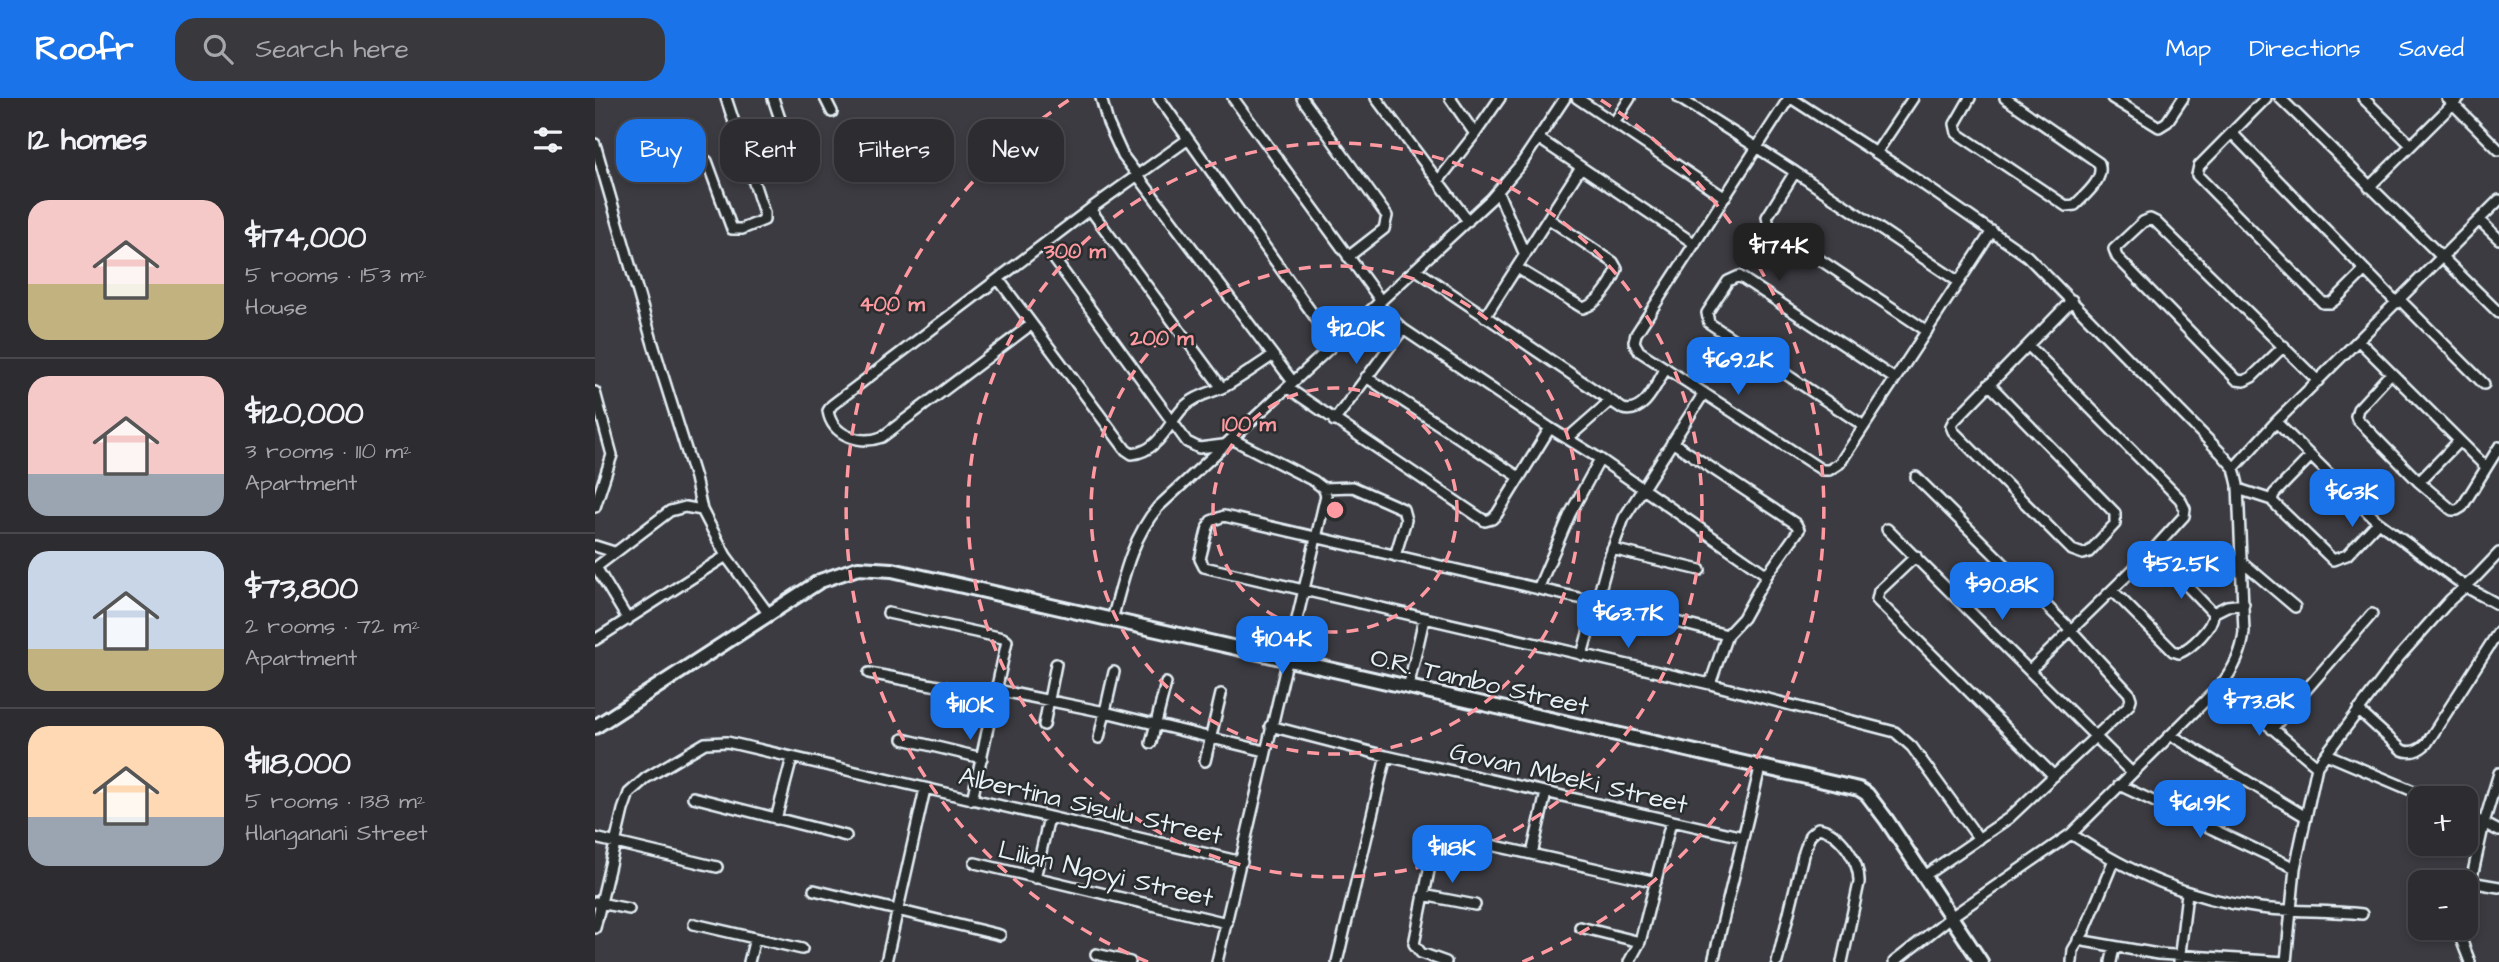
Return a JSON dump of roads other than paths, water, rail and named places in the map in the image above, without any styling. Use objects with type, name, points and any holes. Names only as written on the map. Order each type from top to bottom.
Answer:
[{"type":"street","points":[[707,161],[732,229],[742,229],[764,220],[764,212],[726,98]]},
{"type":"street","points":[[773,98],[780,119]]},
{"type":"street","points":[[825,98],[832,112]]},
{"type":"street","points":[[1101,98],[1114,138],[1136,175],[1291,385],[1334,421],[1485,522],[1494,517],[1550,428]]},
{"type":"street","points":[[1159,98],[1333,344]]},
{"type":"street","points":[[1302,98],[1387,216],[1384,229],[1348,257]]},
{"type":"street","points":[[1376,98],[1468,220]]},
{"type":"street","points":[[1450,98],[1475,134]]},
{"type":"street","points":[[1439,180],[1500,98]]},
{"type":"street","points":[[1112,620],[1134,544],[1148,518],[1171,493],[1498,192],[1512,176],[1565,98]]},
{"type":"street","points":[[1577,98],[1724,197]]},
{"type":"street","points":[[1614,123],[1630,98]]},
{"type":"street","points":[[1679,98],[1758,147],[1959,282]]},
{"type":"street","points":[[1894,962],[1951,918],[2071,834],[2130,772],[2221,685],[2231,671],[2240,653],[2244,632],[2238,489],[2234,468],[2027,256],[1992,231],[1876,153],[1790,98],[1634,338],[1634,345],[1639,351],[1826,471],[1840,463],[1992,231]]},
{"type":"street","points":[[1970,98],[1955,124],[1957,133],[2066,205],[2075,205],[2100,176],[2099,163],[2005,98]]},
{"type":"street","points":[[2112,98],[2158,127],[2167,122],[2183,98]]},
{"type":"street","points":[[2266,98],[2197,169],[2201,180],[2323,303],[2335,300],[2365,270]]},
{"type":"street","points":[[2280,98],[2499,313]]},
{"type":"street","points":[[2363,98],[2411,145]]},
{"type":"street","points":[[1236,99],[1379,302],[1403,329],[1601,459],[1767,575]]},
{"type":"street","points":[[1876,153],[1908,100]]},
{"type":"street","points":[[2369,187],[2453,100],[2499,150]]},
{"type":"street","points":[[2232,133],[2365,270],[2484,384]]},
{"type":"street","points":[[1538,138],[1695,244]]},
{"type":"street","points":[[1032,324],[882,437],[865,440],[846,436],[837,429],[828,414],[832,405],[1090,209],[1187,140]]},
{"type":"street","points":[[595,144],[695,478],[702,510],[726,556],[768,613]]},
{"type":"street","points":[[1485,317],[1581,167]]},
{"type":"street","points":[[1795,172],[1767,217],[1769,226],[1927,331]]},
{"type":"street","points":[[1498,192],[1525,255]]},
{"type":"street","points":[[2234,468],[2499,200]]},
{"type":"street","points":[[1090,209],[1222,388]]},
{"type":"street","points":[[1517,268],[1583,308],[1595,303],[1612,279],[1617,269],[1613,262],[1549,219]]},
{"type":"street","points":[[2284,346],[2248,380],[2237,380],[2116,257],[2114,249],[2143,222],[2153,220],[2284,346],[2318,381]]},
{"type":"street","points":[[2479,220],[2499,239]]},
{"type":"street","points":[[1044,245],[1187,442],[1203,449],[1228,442],[1314,481],[1323,488],[1326,499],[1217,962]]},
{"type":"street","points":[[1415,269],[1609,402],[1627,411],[1639,408],[1666,368]]},
{"type":"street","points":[[1864,426],[1709,323],[1707,313],[1728,281],[1735,276],[1744,278],[1895,379]]},
{"type":"street","points":[[999,279],[1129,453],[1145,450],[1164,435],[1189,403],[1222,388],[1272,356]]},
{"type":"street","points":[[1989,384],[2115,513],[2115,524],[2089,552],[2083,554],[2072,550],[1952,429],[1952,422],[1989,384],[2072,300]]},
{"type":"street","points":[[1334,421],[1403,329]]},
{"type":"street","points":[[2359,341],[2486,467]]},
{"type":"street","points":[[2028,345],[2185,506],[2184,516],[2153,550],[2030,670]]},
{"type":"street","points":[[2391,373],[2358,409],[2356,416],[2419,482],[2452,510],[2462,507],[2499,447]]},
{"type":"street","points":[[1366,377],[1519,477]]},
{"type":"street","points":[[595,392],[612,455],[595,507]]},
{"type":"street","points":[[1582,655],[1612,549],[1624,518],[1704,393]]},
{"type":"street","points":[[1568,438],[1609,402]]},
{"type":"street","points":[[2277,422],[2378,522],[2466,587],[2499,605]]},
{"type":"street","points":[[2419,482],[2459,441]]},
{"type":"street","points":[[1672,443],[1797,526],[1797,534],[1767,575],[1743,618],[1727,635],[1710,684]]},
{"type":"street","points":[[2272,500],[2274,494],[2311,456]]},
{"type":"street","points":[[1538,589],[1570,514],[1601,459]]},
{"type":"street","points":[[1916,477],[2071,630],[2130,696],[2129,705],[2021,807],[1924,876]]},
{"type":"street","points":[[1323,488],[1353,487],[1403,509],[1406,520],[1395,556]]},
{"type":"street","points":[[2238,489],[2272,500],[2333,560],[2347,555],[2378,522]]},
{"type":"street","points":[[628,620],[596,567],[670,511],[685,507],[702,510]]},
{"type":"street","points":[[1727,635],[1597,602],[1224,516],[1211,521],[1200,559],[1202,566],[1304,592],[1710,684],[1895,732],[1917,753],[1979,839]]},
{"type":"street","points":[[1887,529],[2130,772]]},
{"type":"street","points":[[595,546],[614,552]]},
{"type":"street","points":[[1612,549],[1700,570]]},
{"type":"street","points":[[2153,550],[2213,613]]},
{"type":"street","points":[[2078,940],[2179,958],[2285,962],[2295,868],[2318,766],[2399,657],[2450,600],[2499,553]]},
{"type":"street","points":[[595,640],[726,556]]},
{"type":"street","points":[[1916,556],[1879,591],[1877,600],[2054,776]]},
{"type":"street","points":[[2242,562],[2295,607]]},
{"type":"street","name":"O.R. Tambo Street","points":[[595,727],[820,581],[847,570],[867,567],[892,570],[1859,789],[1867,794],[1981,962]]},
{"type":"street","points":[[2112,590],[2175,653],[2185,651],[2211,624],[2213,613]]},
{"type":"street","points":[[2213,613],[2227,606],[2244,604]]},
{"type":"street","points":[[888,613],[1007,641],[972,800]]},
{"type":"street","points":[[2272,729],[2372,614]]},
{"type":"street","points":[[1408,688],[1424,620]]},
{"type":"street","points":[[2358,710],[2402,750],[2407,752],[2419,749],[2427,743],[2498,635]]},
{"type":"street","points":[[1044,725],[1056,664]]},
{"type":"street","points":[[1099,738],[1114,672]]},
{"type":"street","points":[[869,673],[1105,712],[1265,751]]},
{"type":"street","points":[[1151,744],[1166,683]]},
{"type":"street","points":[[2221,685],[2318,766]]},
{"type":"street","points":[[1205,761],[1221,694]]},
{"type":"street","name":"Govan Mbeki Street","points":[[1271,726],[1386,756],[1743,837]]},
{"type":"street","points":[[2171,735],[2306,817]]},
{"type":"street","points":[[903,739],[982,758]]},
{"type":"street","name":"Albertina Sisulu Street","points":[[595,928],[598,903],[629,793],[646,778],[694,748],[720,741],[1242,862]]},
{"type":"street","points":[[2326,754],[2408,789]]},
{"type":"street","points":[[1337,962],[1386,756]]},
{"type":"street","points":[[776,819],[792,758]]},
{"type":"street","points":[[1713,962],[1760,768]]},
{"type":"street","points":[[2473,870],[2484,823],[2496,794],[2499,772]]},
{"type":"street","points":[[2119,785],[2295,868]]},
{"type":"street","points":[[886,962],[925,789]]},
{"type":"street","points":[[1532,853],[1546,793]]},
{"type":"street","points":[[694,797],[846,835]]},
{"type":"street","points":[[1035,878],[1049,817]]},
{"type":"street","points":[[2478,820],[2499,831]]},
{"type":"street","points":[[1629,962],[1640,942],[1671,822]]},
{"type":"street","points":[[1777,962],[1803,855],[1810,835],[1818,828],[1827,830],[1839,839],[1855,864],[1860,879],[1842,962]]},
{"type":"street","points":[[2071,834],[2113,862],[2187,893],[2258,907],[2362,914]]},
{"type":"street","points":[[1447,962],[1421,953],[1415,947],[1434,846],[1443,837],[1455,837],[1656,881]]},
{"type":"street","points":[[595,838],[717,867]]},
{"type":"street","points":[[2072,962],[2078,940],[2085,930],[2113,862]]},
{"type":"street","name":"Lilian Ngoyi Street","points":[[975,863],[1227,923]]},
{"type":"street","points":[[2478,883],[2499,887]]},
{"type":"street","points":[[814,890],[1000,935]]},
{"type":"street","points":[[2179,958],[2187,893]]},
{"type":"street","points":[[1423,895],[1475,905]]},
{"type":"street","points":[[598,903],[629,909]]},
{"type":"street","points":[[694,924],[802,949]]},
{"type":"street","points":[[1580,927],[1640,942]]},
{"type":"street","points":[[749,962],[755,939]]},
{"type":"street","points":[[2461,940],[2470,962]]},
{"type":"street","points":[[2111,962],[2114,947]]},
{"type":"street","points":[[1096,954],[1130,962]]}]
